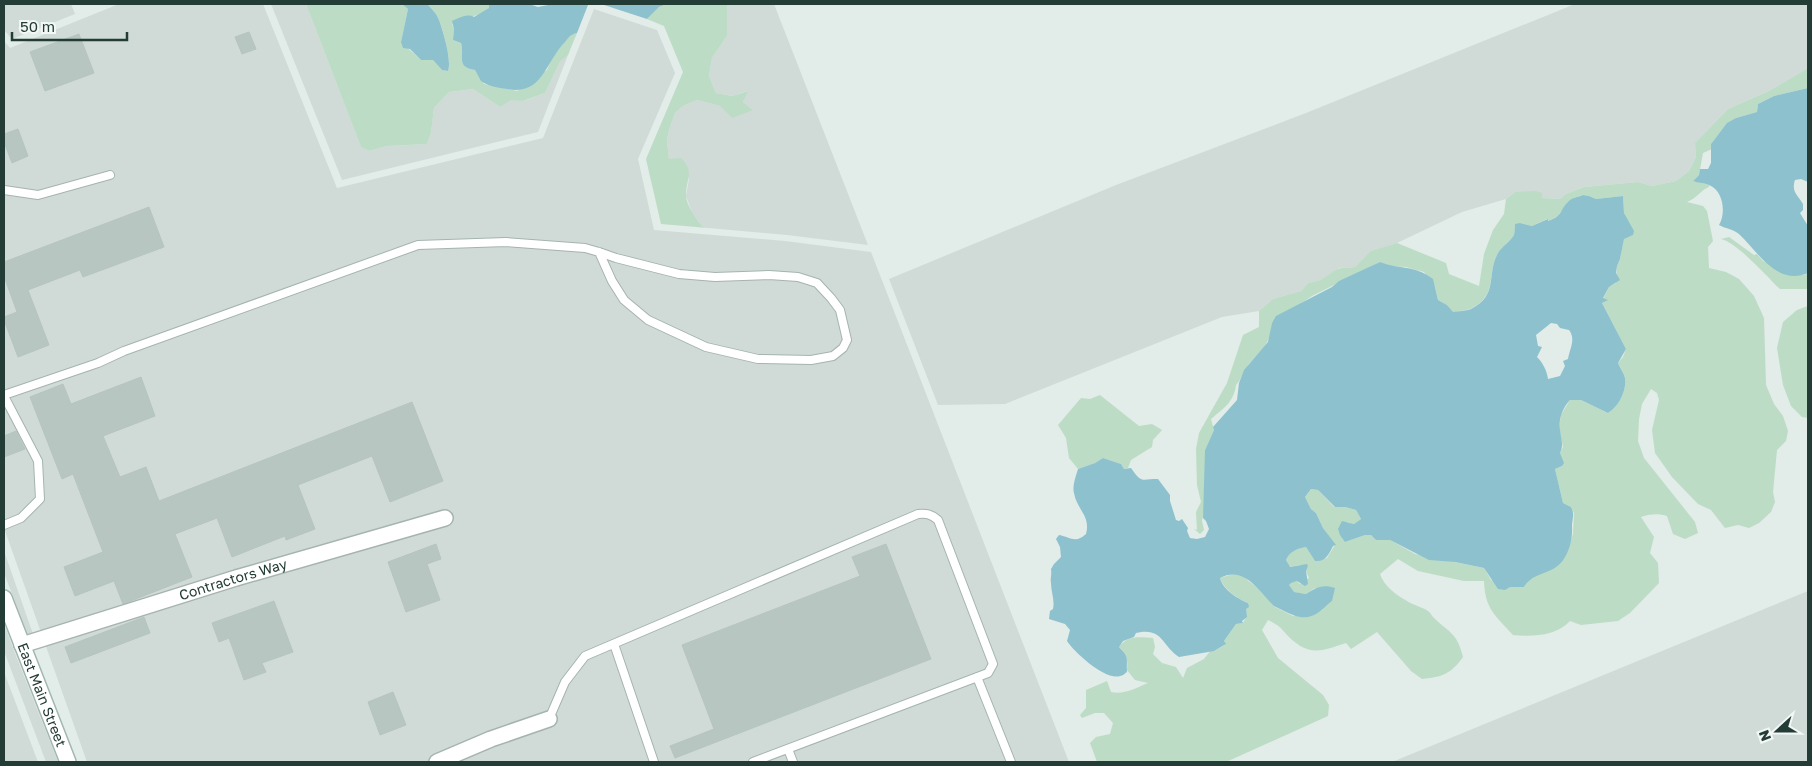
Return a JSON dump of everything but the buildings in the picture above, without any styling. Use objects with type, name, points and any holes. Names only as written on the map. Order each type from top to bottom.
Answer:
[{"type":"street","name":"Contractors Way","points":[[22,646],[236,578],[445,518]]},
{"type":"street","name":"East Main Street","points":[[4,600],[68,762]]},
{"type":"street","points":[[437,762],[491,739],[549,719]]},
{"type":"lane","points":[[4,190],[38,195],[110,175]]},
{"type":"lane","points":[[4,525],[21,518],[40,498],[38,461],[4,396],[418,245],[506,242],[585,248],[679,274],[716,277],[769,275],[798,277],[816,282],[840,310],[847,340],[843,348],[833,356],[811,360],[758,359],[706,347],[648,320],[624,300],[599,252]]},
{"type":"lane","points":[[549,719],[565,682],[585,656],[918,514],[932,515],[938,520],[992,664],[988,673],[753,762]]},
{"type":"lane","points":[[614,644],[654,762]]},
{"type":"lane","points":[[978,677],[1011,762]]},
{"type":"lane","points":[[788,749],[793,762]]},
{"type":"shaded area","points":[[4,4],[71,4],[75,14],[12,39],[4,30]]},
{"type":"shaded area","points":[[119,4],[263,4],[337,188],[543,138],[594,9],[657,30],[675,73],[638,159],[654,230],[785,241],[871,252],[1069,762],[87,762],[4,528],[4,41],[10,48]]},
{"type":"shaded area","points":[[271,4],[306,4],[361,147],[369,151],[387,146],[427,144],[431,133],[434,108],[449,92],[473,89],[500,107],[511,99],[524,101],[545,93],[560,62],[568,55],[538,132],[342,180]]},
{"type":"shaded area","points":[[727,4],[774,4],[868,245],[708,228],[702,226],[692,212],[686,196],[689,179],[669,159],[667,141],[675,113],[683,106],[697,100],[720,106],[753,110],[743,102],[747,91],[732,96],[716,93],[709,76],[712,58],[727,36]]},
{"type":"shaded area","points":[[1575,4],[1808,4],[1808,68],[1769,91],[1728,109],[1695,143],[1696,157],[1689,171],[1676,181],[1652,186],[1638,182],[1584,187],[1566,194],[1560,199],[1542,198],[1525,192],[1515,192],[1506,199],[1462,212],[1397,243],[1372,251],[1355,267],[1339,268],[1328,277],[1308,283],[1301,291],[1273,299],[1259,311],[1222,317],[1005,404],[938,405],[889,279],[1116,185],[1306,113]]},
{"type":"shaded area","points":[[4,551],[33,634],[28,635],[4,573]]},
{"type":"shaded area","points":[[1808,591],[1808,762],[1392,762]]},
{"type":"shaded area","points":[[4,624],[58,762],[46,762],[4,651]]},
{"type":"shaded area","points":[[4,672],[38,762],[4,762]]},
{"type":"green space","points":[[306,4],[402,4],[408,9],[401,42],[421,60],[433,60],[442,70],[448,71],[448,53],[443,31],[437,16],[427,4],[489,4],[489,8],[485,12],[452,24],[454,29],[453,40],[461,43],[463,64],[469,69],[475,70],[484,84],[517,91],[547,70],[555,52],[572,34],[577,33],[568,55],[560,62],[545,93],[523,101],[511,100],[500,107],[473,89],[449,92],[434,108],[431,133],[427,144],[387,146],[369,151],[361,147]]},
{"type":"green space","points":[[667,4],[727,4],[727,36],[712,58],[709,76],[716,93],[732,96],[748,91],[743,102],[753,110],[732,118],[720,106],[697,100],[683,106],[675,113],[667,141],[669,159],[681,158],[688,167],[689,176],[686,195],[688,203],[702,226],[708,228],[661,224],[646,159],[683,72],[664,26],[647,19],[659,7]]},
{"type":"green space","points":[[1808,68],[1808,88],[1774,96],[1758,104],[1757,112],[1736,118],[1721,131],[1711,144],[1712,149],[1703,153],[1699,175],[1693,181],[1709,185],[1709,187],[1687,202],[1703,206],[1707,211],[1713,241],[1708,247],[1709,268],[1726,272],[1739,279],[1754,296],[1764,318],[1766,385],[1774,404],[1783,416],[1788,431],[1786,441],[1777,450],[1773,492],[1775,502],[1771,512],[1759,523],[1749,528],[1738,525],[1725,528],[1711,510],[1698,504],[1672,477],[1655,453],[1652,430],[1659,400],[1657,393],[1651,389],[1642,404],[1638,441],[1644,458],[1695,522],[1698,533],[1685,539],[1673,534],[1667,516],[1654,514],[1641,517],[1654,537],[1650,553],[1658,563],[1659,583],[1630,613],[1618,621],[1581,625],[1570,621],[1551,633],[1528,636],[1513,635],[1492,611],[1486,598],[1484,581],[1464,581],[1418,571],[1398,559],[1380,574],[1391,590],[1429,612],[1458,642],[1463,657],[1450,671],[1441,676],[1422,679],[1411,671],[1377,632],[1351,649],[1346,643],[1323,650],[1310,650],[1296,643],[1280,627],[1268,620],[1262,630],[1278,658],[1323,695],[1329,705],[1328,716],[1226,762],[1097,762],[1090,743],[1096,737],[1110,734],[1113,723],[1104,713],[1095,713],[1082,718],[1080,715],[1086,708],[1086,690],[1107,681],[1111,692],[1121,693],[1148,683],[1135,680],[1127,670],[1126,657],[1119,647],[1126,640],[1143,637],[1153,638],[1155,647],[1153,654],[1162,663],[1176,667],[1183,678],[1187,668],[1204,659],[1211,650],[1214,651],[1225,645],[1224,641],[1236,624],[1243,623],[1246,617],[1248,603],[1228,590],[1220,578],[1233,574],[1241,575],[1264,593],[1275,607],[1293,616],[1322,610],[1332,601],[1315,588],[1306,594],[1293,592],[1289,585],[1291,582],[1297,581],[1300,584],[1309,578],[1306,571],[1308,566],[1289,567],[1286,560],[1292,552],[1306,547],[1315,561],[1327,558],[1335,545],[1305,497],[1311,489],[1318,490],[1334,507],[1356,510],[1361,519],[1354,524],[1347,522],[1345,542],[1365,535],[1371,535],[1376,540],[1390,540],[1415,554],[1484,568],[1491,580],[1510,587],[1524,587],[1569,546],[1573,534],[1574,513],[1571,507],[1563,503],[1555,469],[1562,466],[1560,453],[1563,447],[1559,428],[1561,415],[1570,400],[1581,400],[1608,413],[1618,402],[1625,388],[1624,376],[1618,363],[1626,349],[1602,303],[1607,299],[1603,299],[1609,287],[1616,283],[1617,266],[1624,238],[1633,235],[1624,213],[1623,196],[1596,199],[1583,195],[1574,198],[1560,215],[1548,221],[1547,219],[1532,226],[1520,223],[1513,237],[1497,255],[1490,285],[1485,297],[1480,303],[1470,309],[1453,313],[1447,305],[1438,300],[1435,287],[1424,272],[1406,267],[1389,266],[1380,262],[1312,296],[1272,323],[1271,332],[1265,345],[1244,371],[1230,401],[1211,419],[1214,430],[1205,450],[1205,506],[1202,521],[1204,530],[1200,534],[1194,529],[1197,530],[1196,512],[1201,502],[1197,485],[1196,449],[1199,433],[1227,383],[1243,335],[1259,327],[1259,311],[1273,299],[1301,291],[1308,283],[1321,280],[1338,269],[1355,267],[1371,251],[1397,243],[1446,263],[1449,274],[1479,286],[1484,254],[1493,230],[1504,214],[1506,199],[1515,192],[1536,191],[1542,193],[1542,198],[1560,199],[1566,194],[1584,187],[1638,182],[1652,186],[1676,181],[1689,171],[1696,157],[1695,143],[1728,109],[1769,91]]},
{"type":"green space","points":[[1729,237],[1754,255],[1757,254],[1763,261],[1804,275],[1808,273],[1808,289],[1780,289],[1735,246],[1721,239]]},
{"type":"green space","points":[[1808,306],[1808,418],[1802,417],[1791,406],[1783,385],[1777,348],[1783,322],[1797,310]]},
{"type":"green space","points":[[1100,395],[1139,426],[1152,424],[1162,430],[1153,440],[1152,447],[1131,460],[1128,468],[1124,469],[1121,464],[1103,458],[1078,469],[1069,458],[1066,438],[1058,425],[1081,398],[1090,399]]},
{"type":"water","points":[[402,4],[427,4],[435,13],[441,25],[446,46],[449,60],[448,71],[442,70],[433,60],[421,60],[410,49],[403,48],[401,42],[408,9]]},
{"type":"water","points":[[489,4],[529,4],[538,7],[553,4],[590,4],[577,33],[570,36],[558,50],[542,76],[528,87],[519,90],[497,87],[481,81],[475,70],[469,69],[463,64],[461,43],[453,40],[454,29],[452,21],[460,17],[474,17],[489,8]]},
{"type":"water","points":[[601,4],[667,4],[659,7],[647,19]]},
{"type":"water","points":[[1808,88],[1808,182],[1801,179],[1795,180],[1794,188],[1803,204],[1803,210],[1800,213],[1808,226],[1808,273],[1797,276],[1787,275],[1778,271],[1761,258],[1738,233],[1719,225],[1723,209],[1721,197],[1709,185],[1693,181],[1699,175],[1700,169],[1708,169],[1711,163],[1711,144],[1727,123],[1736,118],[1757,112],[1758,104],[1774,96]]},
{"type":"water","points":[[1583,195],[1596,199],[1623,196],[1624,213],[1634,231],[1633,235],[1624,239],[1616,273],[1620,280],[1609,287],[1603,298],[1608,300],[1602,303],[1626,349],[1618,363],[1624,376],[1625,388],[1615,407],[1608,413],[1581,400],[1570,400],[1565,406],[1560,422],[1562,445],[1560,453],[1564,463],[1555,469],[1563,503],[1571,507],[1573,516],[1570,545],[1565,557],[1557,567],[1533,578],[1524,587],[1510,587],[1505,590],[1498,589],[1484,568],[1455,562],[1429,560],[1390,540],[1376,540],[1371,535],[1365,535],[1345,542],[1338,529],[1342,521],[1354,524],[1361,519],[1356,510],[1335,507],[1318,490],[1311,489],[1305,497],[1323,528],[1336,545],[1333,546],[1327,557],[1319,561],[1315,561],[1306,547],[1294,551],[1286,560],[1290,567],[1307,564],[1308,566],[1306,571],[1308,584],[1305,586],[1297,581],[1291,583],[1289,585],[1294,592],[1306,594],[1320,587],[1335,588],[1332,601],[1317,614],[1303,617],[1288,613],[1274,606],[1257,587],[1244,577],[1229,575],[1220,578],[1224,586],[1231,594],[1248,603],[1249,607],[1246,609],[1247,617],[1242,621],[1243,623],[1236,624],[1224,641],[1226,644],[1214,651],[1179,657],[1157,635],[1145,632],[1136,633],[1134,637],[1123,641],[1119,647],[1126,656],[1127,672],[1121,676],[1114,676],[1091,665],[1071,646],[1067,641],[1070,630],[1065,624],[1049,619],[1050,611],[1053,609],[1051,569],[1061,557],[1060,547],[1056,539],[1059,535],[1079,539],[1086,534],[1087,522],[1076,499],[1074,490],[1074,481],[1078,469],[1103,458],[1121,464],[1124,469],[1131,468],[1140,479],[1158,479],[1170,495],[1176,520],[1182,519],[1188,528],[1187,531],[1190,538],[1205,537],[1209,529],[1203,518],[1205,450],[1214,430],[1213,427],[1237,400],[1239,383],[1244,370],[1268,342],[1272,323],[1276,316],[1332,287],[1339,281],[1380,262],[1413,269],[1426,274],[1433,279],[1438,300],[1447,305],[1453,312],[1471,309],[1480,303],[1489,291],[1498,253],[1514,235],[1515,224],[1520,223],[1532,226],[1548,219],[1548,221],[1553,219],[1559,215],[1569,201]],"holes":[[[1551,323],[1557,324],[1560,328],[1569,330],[1572,344],[1568,359],[1563,361],[1565,366],[1560,376],[1548,379],[1547,373],[1537,357],[1542,347],[1538,346],[1536,335]]]}]
